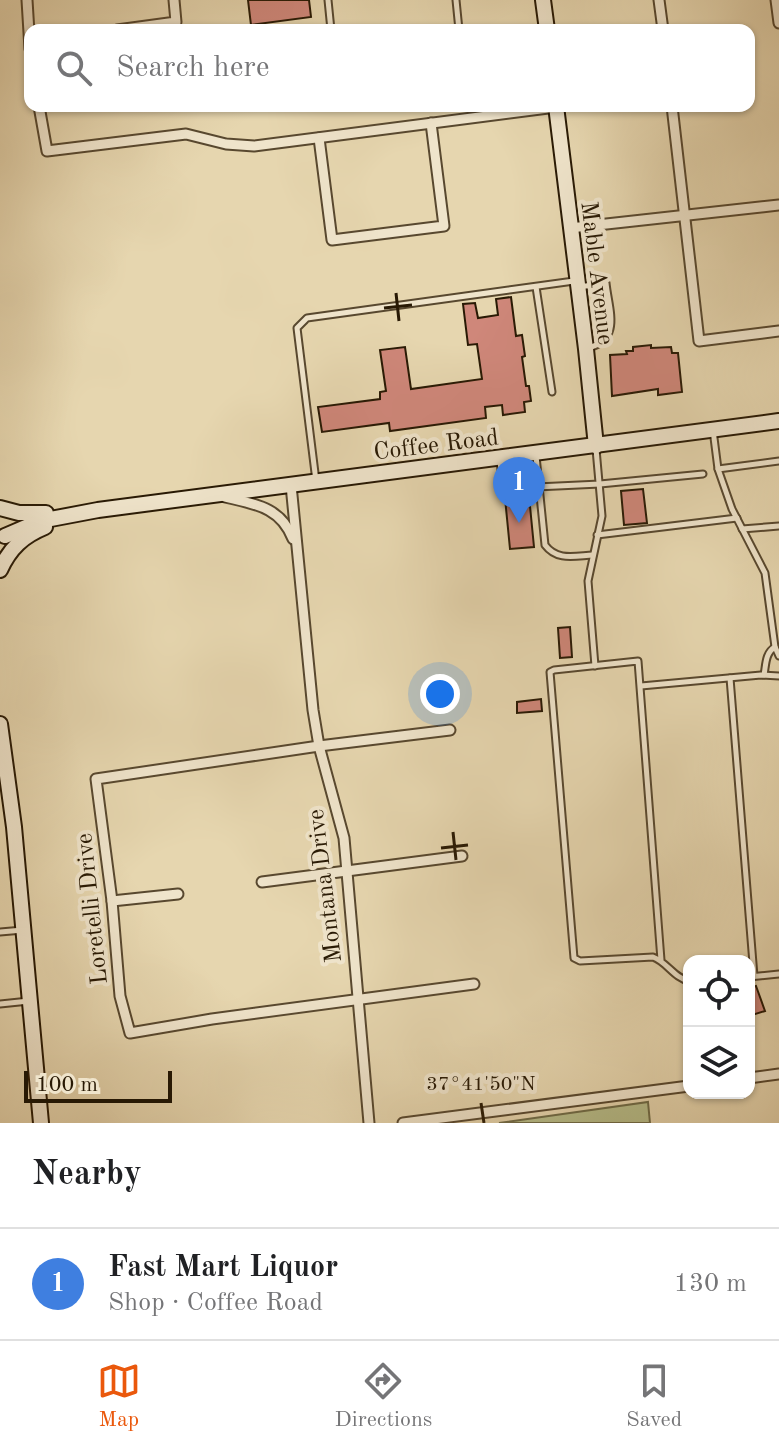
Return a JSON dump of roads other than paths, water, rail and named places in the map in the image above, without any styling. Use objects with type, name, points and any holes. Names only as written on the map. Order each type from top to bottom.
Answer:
[{"type":"main road","points":[[543,0],[546,24]]},
{"type":"main road","name":"Mable Avenue","points":[[557,112],[596,446]]},
{"type":"main road","name":"Coffee Road","points":[[2,539],[40,521],[98,510],[779,421]]},
{"type":"main road","points":[[0,508],[7,518],[2,539]]},
{"type":"main road","name":"Coffee Road","points":[[0,508],[35,514],[98,510]]},
{"type":"main road","points":[[0,570],[12,549],[32,532],[98,510]]},
{"type":"main road","points":[[0,724],[14,827],[41,1123]]},
{"type":"street","points":[[27,0],[29,24]]},
{"type":"street","points":[[161,24],[176,22],[174,0]]},
{"type":"street","points":[[659,0],[662,24]]},
{"type":"street","points":[[776,0],[779,23]]},
{"type":"street","points":[[40,112],[47,151],[186,134],[242,146],[517,112]]},
{"type":"street","points":[[673,112],[699,341],[779,331]]},
{"type":"street","points":[[319,138],[332,240],[444,226],[431,123]]},
{"type":"street","points":[[570,228],[779,205]]},
{"type":"street","name":"Montana Drive","points":[[291,485],[309,679],[319,746],[340,818],[369,1123]]},
{"type":"street","name":"Montana Drive","points":[[214,495],[252,503],[276,513],[290,531],[297,550]]},
{"type":"street","points":[[319,746],[450,730]]},
{"type":"street","name":"Loretelli Drive","points":[[319,746],[96,779],[112,901],[120,996],[130,1033],[357,1000]]},
{"type":"street","points":[[262,882],[462,856]]},
{"type":"street","points":[[112,901],[178,894]]},
{"type":"street","points":[[357,1000],[474,984]]},
{"type":"street","points":[[755,1077],[779,1074]]},
{"type":"street","points":[[403,1123],[683,1087]]},
{"type":"lane","points":[[328,0],[330,24]]},
{"type":"lane","points":[[456,0],[458,24]]},
{"type":"lane","points":[[316,482],[297,328],[307,318],[536,287],[606,283],[611,330],[608,339],[586,349]]},
{"type":"lane","points":[[536,287],[552,392]]},
{"type":"lane","points":[[712,430],[718,469],[737,518],[765,573],[775,647],[779,656]]},
{"type":"lane","points":[[595,666],[588,581],[602,516],[596,446]]},
{"type":"lane","points":[[535,454],[545,545],[551,554],[559,557],[593,555]]},
{"type":"lane","points":[[500,458],[502,479],[515,488],[703,474]]},
{"type":"lane","points":[[718,469],[779,461]]},
{"type":"lane","points":[[597,535],[737,518]]},
{"type":"lane","points":[[742,529],[779,526]]},
{"type":"lane","points":[[764,675],[766,659],[775,647]]},
{"type":"lane","points":[[661,960],[638,661],[550,672],[574,958],[580,961],[653,957],[661,960],[683,980]]},
{"type":"lane","points":[[640,686],[779,676]]},
{"type":"lane","points":[[730,678],[750,955]]},
{"type":"lane","points":[[0,932],[23,930]]},
{"type":"lane","points":[[755,977],[779,974]]},
{"type":"lane","points":[[0,1004],[30,1001]]},
{"type":"place","name":"Fast Mart Liquor","points":[[519,523]]}]
